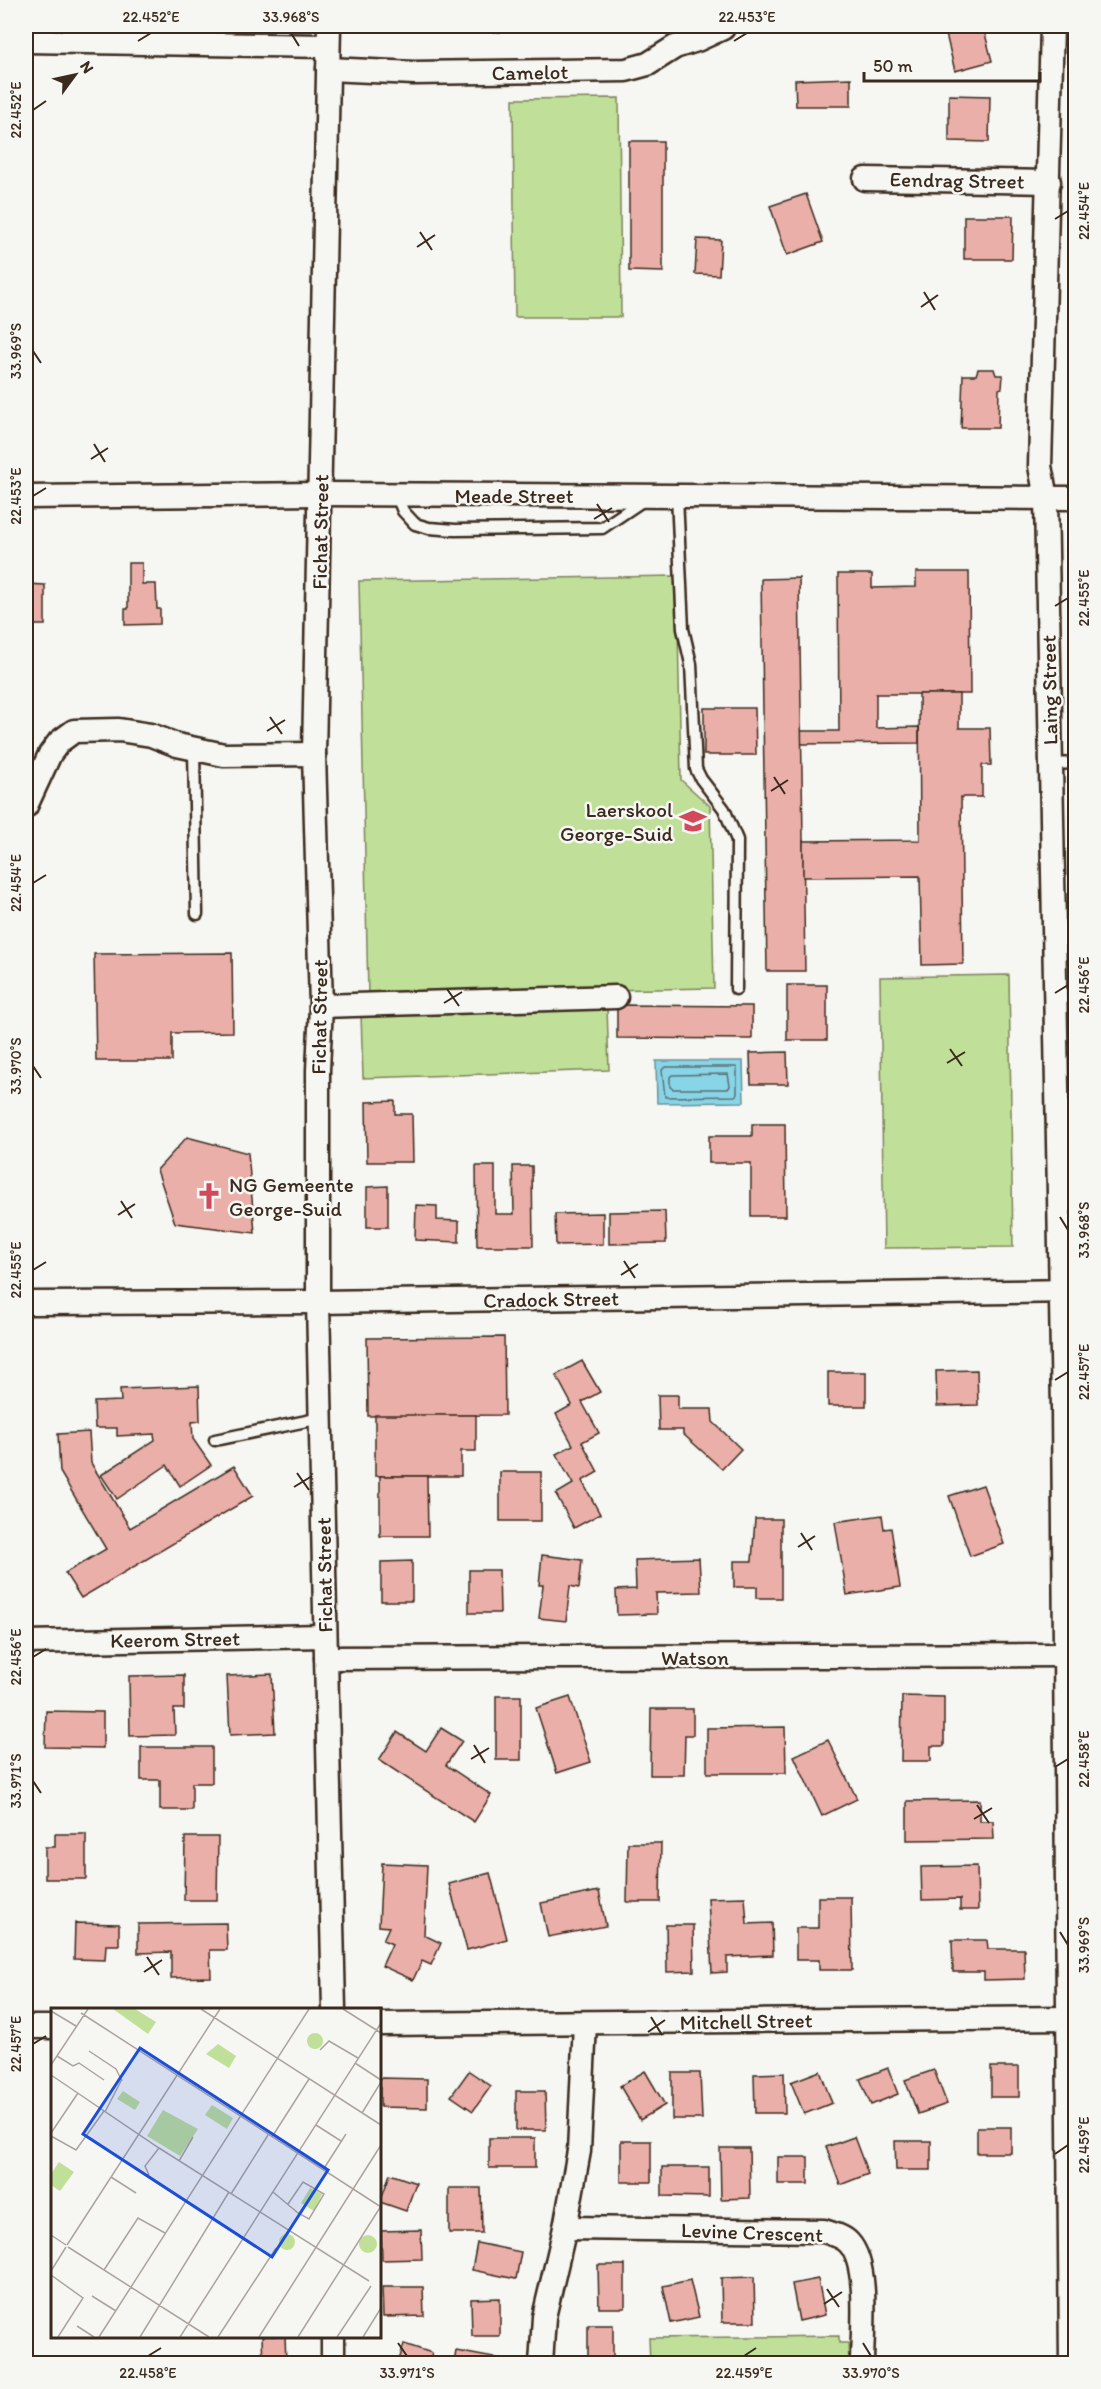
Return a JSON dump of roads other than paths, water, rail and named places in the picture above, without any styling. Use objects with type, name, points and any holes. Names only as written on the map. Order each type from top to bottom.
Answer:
[{"type":"street","name":"Laing Street","points":[[1052,26],[1040,466],[1046,498],[1051,765],[1068,1291],[1063,1421],[1064,1655],[1070,1702],[1073,2352]]},
{"type":"street","name":"Camelot","points":[[328,69],[414,73],[626,70],[648,64],[707,31]]},
{"type":"street","name":"Fichat Street","points":[[328,36],[321,494],[314,753],[321,1006],[318,1070],[318,1302],[334,2008]]},
{"type":"street","points":[[26,41],[328,36]]},
{"type":"street","name":"Eendrag Street","points":[[865,179],[1049,182]]},
{"type":"street","name":"Meade Street","points":[[26,497],[396,494],[1076,498]]},
{"type":"street","points":[[26,806],[50,754],[59,742],[74,731],[119,730],[151,735],[194,750],[224,755],[314,753]]},
{"type":"street","points":[[321,1006],[616,997]]},
{"type":"street","name":"Cradock Street","points":[[26,1303],[318,1302],[1068,1291]]},
{"type":"street","name":"Keerom Street","points":[[26,1642],[325,1647]]},
{"type":"street","name":"Watson","points":[[325,1647],[1064,1655]]},
{"type":"street","name":"Mitchell Street","points":[[381,2024],[1071,2018]]},
{"type":"street","points":[[540,2364],[544,2317],[565,2228],[579,2151],[585,2023]]},
{"type":"street","points":[[26,2027],[51,2027]]},
{"type":"street","name":"Levine Crescent","points":[[565,2228],[824,2231],[843,2238],[855,2251],[862,2275],[862,2364]]},
{"type":"street","points":[[333,2338],[333,2364]]},
{"type":"lane","points":[[396,494],[403,510],[415,524],[429,528],[455,530],[602,528],[650,495]]},
{"type":"lane","points":[[677,496],[682,629],[691,664],[696,769],[724,808],[737,840],[736,988]]},
{"type":"lane","points":[[194,750],[197,914]]},
{"type":"lane","points":[[1051,765],[1076,764]]},
{"type":"lane","points":[[215,1440],[321,1418]]},
{"type":"water","points":[[656,1061],[743,1061],[744,1102],[657,1103]]},
{"type":"place","name":"Laerskool George-Suid","points":[[693,821]]},
{"type":"place","name":"NG Gemeente George-Suid","points":[[209,1196]]}]
